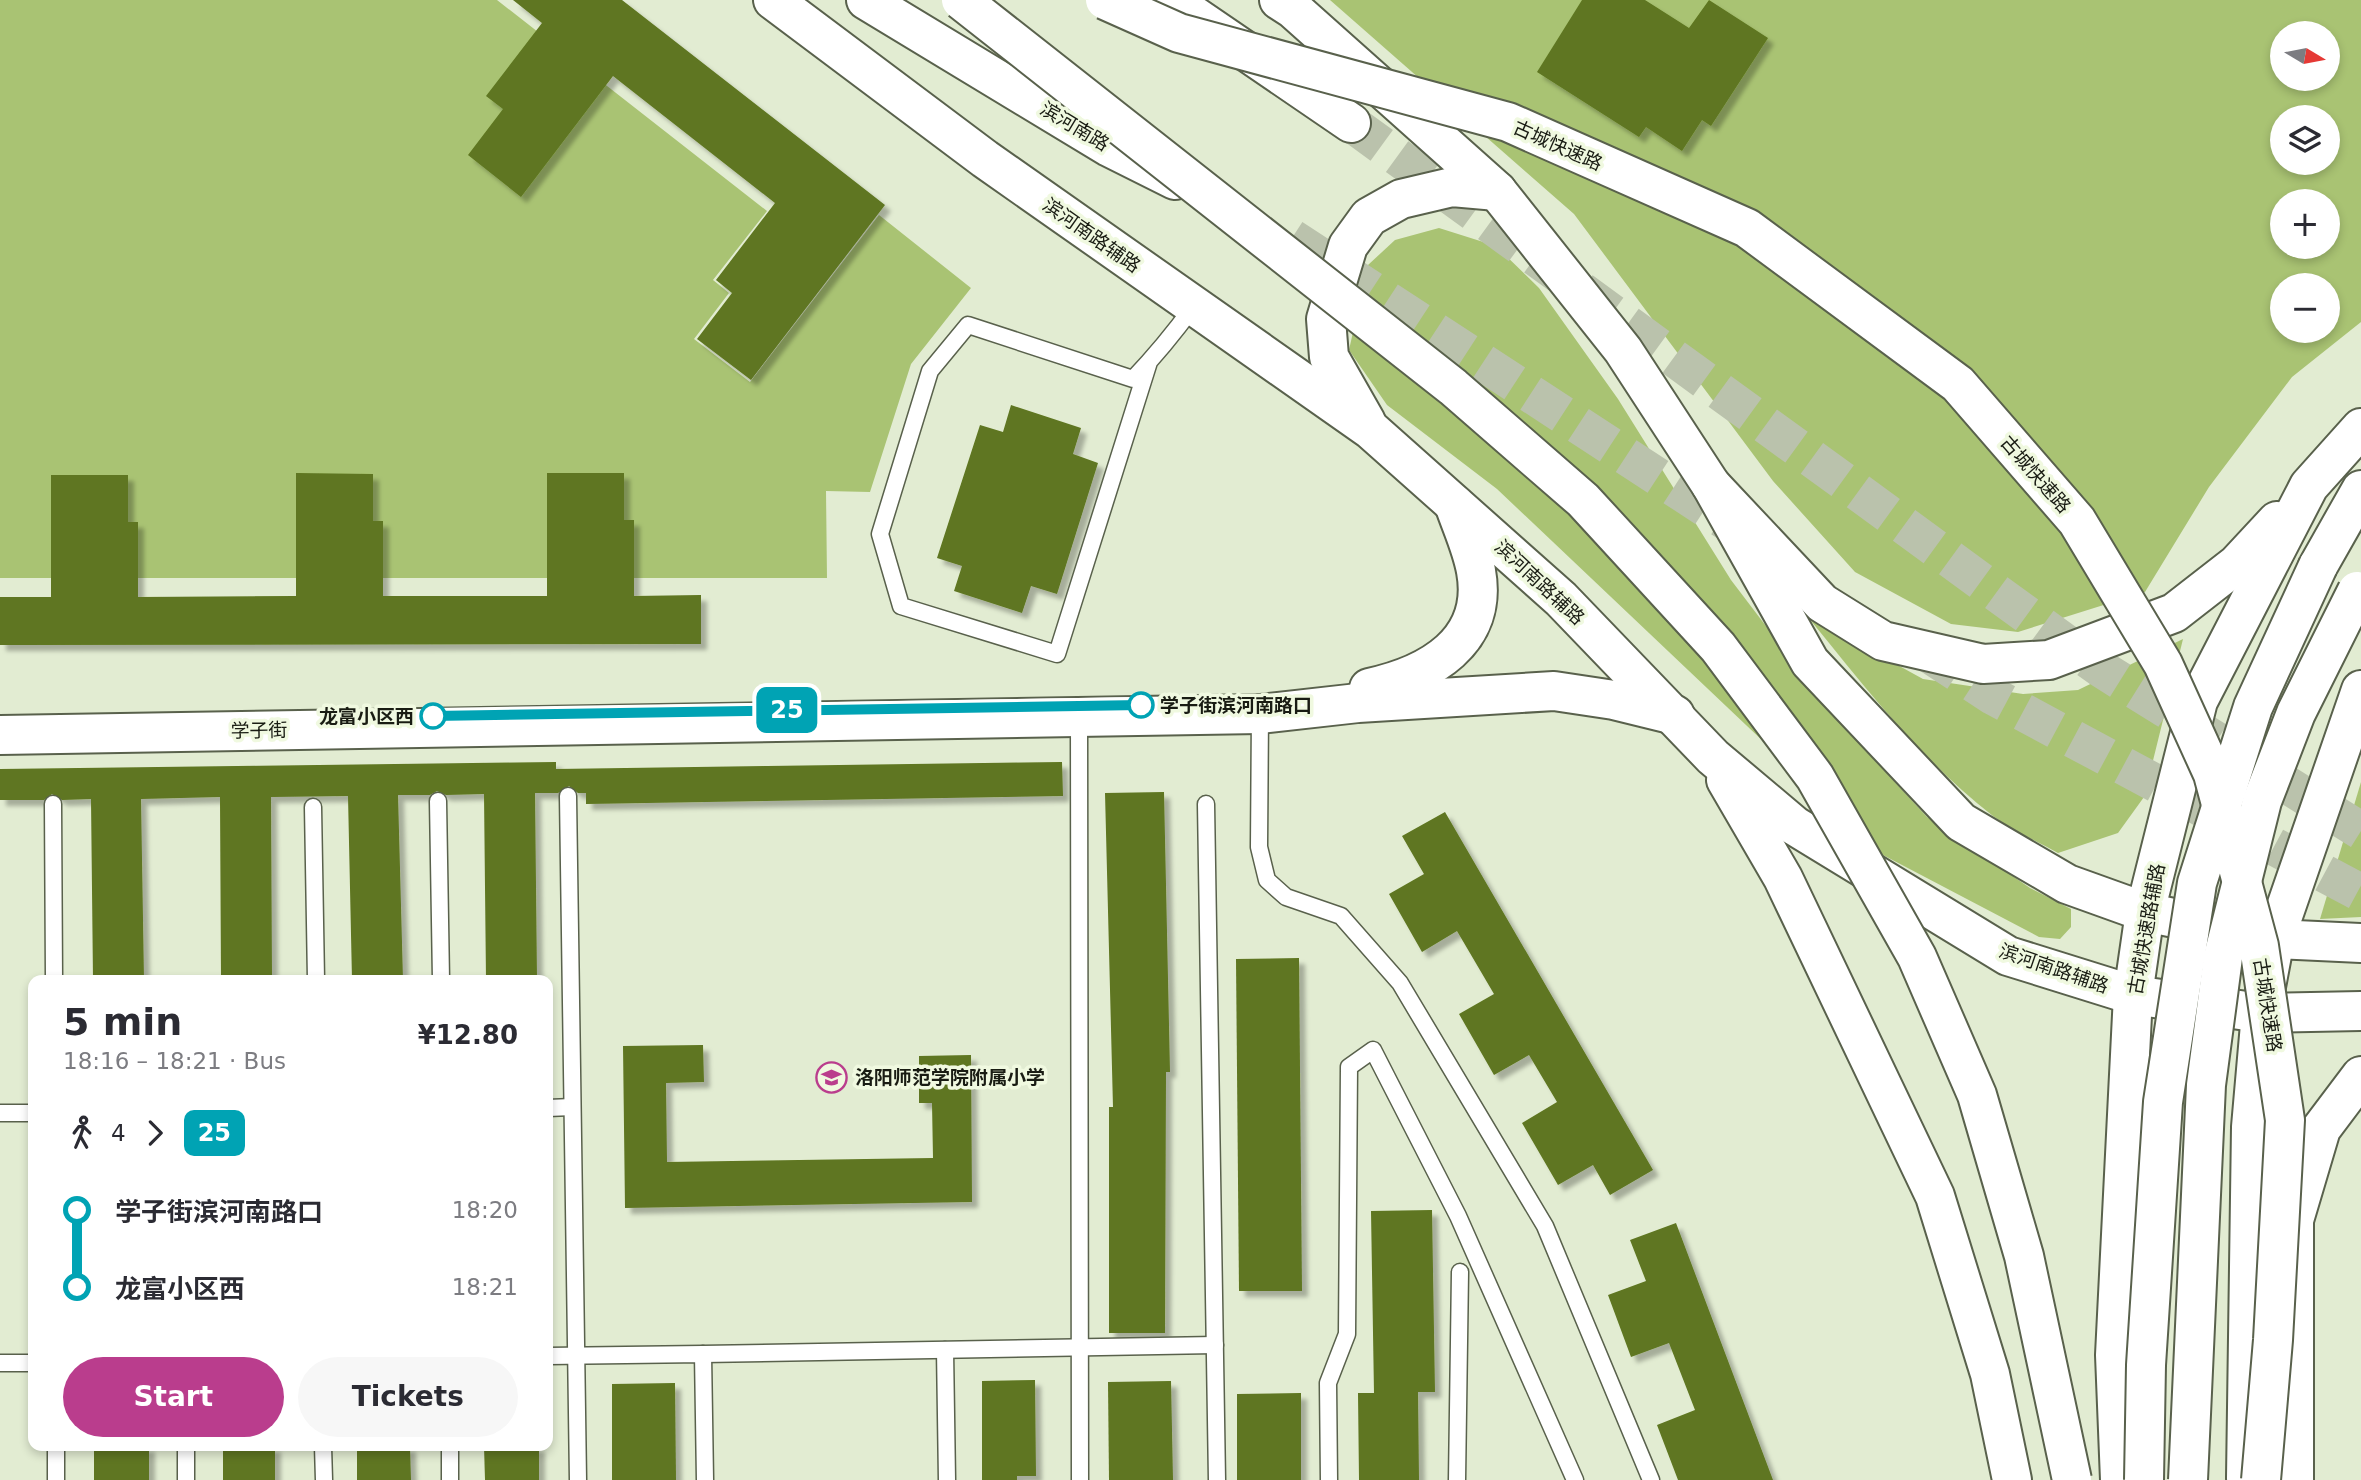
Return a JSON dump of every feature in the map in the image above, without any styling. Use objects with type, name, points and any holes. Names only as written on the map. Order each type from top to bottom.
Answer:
[{"type":"main road","name":"滨河南路辅路","points":[[772,0],[985,159],[1371,430],[1562,599],[1713,757],[1795,826],[2008,956],[2133,995],[2261,1013],[2361,1012]]},
{"type":"main road","name":"滨河南路","points":[[866,0],[1109,147],[1292,238]]},
{"type":"main road","points":[[961,0],[1463,395],[1583,500],[1726,658],[1815,777],[1917,957],[1977,1095],[2024,1256],[2072,1480]]},
{"type":"main road","name":"古城快速路","points":[[1105,0],[1179,33],[1508,122],[1747,228],[1958,384],[2077,521],[2163,664],[2213,774],[2259,946],[2285,1120],[2273,1340],[2261,1480]]},
{"type":"main road","points":[[1171,0],[1351,123]]},
{"type":"main road","points":[[1279,0],[1293,9],[1497,191],[1623,350],[1711,485],[1810,662],[1961,822],[2067,884],[2145,912],[2275,939],[2361,943]]},
{"type":"main road","points":[[1371,430],[1329,357],[1325,319],[1348,246],[1369,216],[1401,200],[1452,187],[1497,191]]},
{"type":"main road","name":"古城快速路辅路","points":[[2120,1480],[2115,1355],[2133,995],[2145,912],[2198,701],[2309,486],[2361,428]]},
{"type":"main road","points":[[1711,485],[1822,603],[1883,640],[1983,664],[2049,660],[2174,613],[2237,564],[2309,486]]},
{"type":"main road","points":[[2144,1480],[2146,1365],[2163,1102],[2197,883],[2253,707],[2318,566],[2361,490]]},
{"type":"main road","points":[[1357,697],[1404,680],[1452,653],[1476,612],[1476,571],[1454,504]]},
{"type":"main road","points":[[2188,1480],[2206,1086],[2223,957],[2262,801],[2296,713],[2359,588]]},
{"type":"main road","points":[[2246,1480],[2251,1127],[2261,1013],[2275,939],[2361,690]]},
{"type":"main road","points":[[1357,697],[1554,691],[1614,700],[1675,715]]},
{"type":"main road","name":"学子街","points":[[0,723],[1260,709],[1357,697]]},
{"type":"main road","name":"学子街","points":[[0,735],[1079,711]]},
{"type":"main road","points":[[1713,757],[1783,878],[1935,1196],[1990,1374],[2012,1480]]},
{"type":"main road","points":[[2294,1480],[2294,1220],[2321,1129],[2361,1076]]},
{"type":"lane","points":[[1149,362],[1058,654],[901,606],[880,534],[930,371],[968,325],[1133,379],[1149,362],[1167,344],[1193,307]]},
{"type":"lane","points":[[1260,709],[1259,847],[1266,880],[1286,897],[1341,916],[1400,983],[1545,1226],[1651,1480]]},
{"type":"lane","points":[[1079,711],[1080,1480]]},
{"type":"lane","points":[[568,796],[578,1480]]},
{"type":"lane","points":[[438,801],[441,975]]},
{"type":"lane","points":[[53,804],[54,975]]},
{"type":"lane","points":[[1206,804],[1217,1480]]},
{"type":"lane","points":[[313,807],[316,975]]},
{"type":"lane","points":[[1329,1480],[1328,1383],[1348,1334],[1349,1067],[1373,1050],[1458,1216],[1575,1480]]},
{"type":"lane","points":[[553,1108],[572,1107]]},
{"type":"lane","points":[[0,1113],[28,1113]]},
{"type":"lane","points":[[1457,1480],[1460,1272]]},
{"type":"lane","points":[[553,1356],[1215,1345]]},
{"type":"lane","points":[[945,1350],[947,1480]]},
{"type":"lane","points":[[703,1354],[705,1480]]},
{"type":"lane","points":[[0,1363],[28,1363]]},
{"type":"lane","points":[[56,1451],[56,1480]]},
{"type":"lane","points":[[186,1451],[186,1480]]},
{"type":"lane","points":[[323,1451],[324,1480]]},
{"type":"lane","points":[[450,1451],[450,1480]]},
{"type":"green space","points":[[0,0],[497,0],[767,211],[713,280],[729,293],[694,339],[750,382],[879,215],[971,288],[911,364],[870,492],[826,491],[827,578],[0,578]]},
{"type":"green space","points":[[1330,0],[2361,0],[2361,322],[2340,339],[2340,273],[2270,273],[2270,343],[2335,343],[2292,377],[2209,487],[2145,592],[2018,632],[1951,624],[1855,572],[1773,481],[1574,214]]},
{"type":"green space","points":[[1439,228],[1496,246],[1539,288],[1618,399],[1731,580],[1835,717],[1927,817],[2030,888],[2071,909],[2071,927],[2060,939],[2039,937],[1883,855],[1497,489],[1387,405],[1349,350],[1368,265],[1395,240]]},
{"type":"green space","points":[[1795,601],[1843,635],[1923,679],[2023,694],[2078,690],[2183,639],[2144,797],[2118,833],[2058,853],[2017,831],[1993,816],[1938,768],[1865,687]]},
{"type":"green space","points":[[2361,782],[2361,917],[2320,919]]},
{"type":"building","points":[[513,0],[622,0],[885,205],[751,380],[697,339],[732,293],[716,280],[775,203],[613,76],[521,197],[468,155],[503,109],[486,96],[542,23]]},
{"type":"building","points":[[1582,0],[1645,0],[1689,28],[1709,0],[1768,38],[1711,126],[1702,120],[1682,151],[1646,127],[1639,137],[1537,72]]},
{"type":"building","points":[[1011,405],[1081,428],[1073,454],[1098,463],[1057,594],[1031,586],[1022,613],[954,591],[962,566],[937,558],[980,425],[1003,432]]},
{"type":"building","points":[[296,473],[373,474],[373,521],[383,521],[383,596],[547,596],[547,473],[624,473],[624,520],[634,520],[634,596],[701,595],[701,644],[0,645],[0,597],[51,597],[51,475],[128,475],[128,522],[138,522],[138,597],[296,596]]},
{"type":"building","points":[[556,762],[556,769],[1062,762],[1063,796],[586,804],[586,793],[578,793],[569,786],[558,793],[535,793],[537,975],[486,975],[484,794],[446,795],[437,791],[430,795],[398,795],[403,975],[352,975],[348,796],[271,797],[272,975],[221,975],[220,797],[141,799],[144,975],[93,975],[91,799],[62,800],[52,794],[44,800],[0,800],[0,769]]},
{"type":"building","points":[[1164,792],[1170,1072],[1166,1072],[1165,1333],[1109,1333],[1109,1107],[1113,1107],[1105,793]]},
{"type":"building","points":[[1445,812],[1653,1170],[1610,1195],[1593,1165],[1558,1185],[1522,1123],[1557,1102],[1529,1055],[1494,1075],[1459,1014],[1494,994],[1457,931],[1422,952],[1389,894],[1424,874],[1402,836]]},
{"type":"building","points":[[1299,958],[1302,1291],[1239,1291],[1236,959]]},
{"type":"building","points":[[703,1045],[704,1082],[666,1083],[667,1162],[933,1158],[932,1103],[919,1103],[919,1056],[971,1055],[972,1202],[625,1208],[623,1046]]},
{"type":"building","points":[[1432,1210],[1435,1392],[1418,1392],[1419,1480],[1359,1480],[1358,1393],[1374,1393],[1371,1211]]},
{"type":"building","points":[[1676,1223],[1773,1480],[1678,1480],[1657,1425],[1695,1410],[1669,1343],[1631,1357],[1608,1295],[1646,1281],[1630,1240]]},
{"type":"building","points":[[1035,1380],[1036,1476],[1017,1476],[1017,1480],[982,1480],[982,1381]]},
{"type":"building","points":[[1171,1381],[1173,1480],[1109,1480],[1108,1382]]},
{"type":"building","points":[[675,1383],[676,1480],[612,1480],[612,1384]]},
{"type":"building","points":[[1301,1393],[1301,1480],[1237,1480],[1237,1394]]},
{"type":"building","points":[[94,1451],[149,1451],[149,1480],[94,1480]]},
{"type":"building","points":[[223,1451],[275,1451],[275,1480],[223,1480]]},
{"type":"building","points":[[357,1451],[410,1451],[411,1480],[357,1480]]},
{"type":"building","points":[[484,1451],[539,1451],[539,1480],[485,1480]]},
{"type":"tunnel","points":[[1351,123],[2100,668],[2361,831]]},
{"type":"tunnel","points":[[1292,238],[1744,533]]},
{"type":"tunnel","points":[[1926,652],[1993,696],[2361,893]]},
{"type":"bus line","name":"25","points":[[433,716],[1141,705]]},
{"type":"place","name":"学子街滨河南路口","points":[[1141,705]]},
{"type":"place","name":"龙富小区西","points":[[433,716]]},
{"type":"place","name":"洛阳师范学院附属小学","points":[[832,1077]]}]
